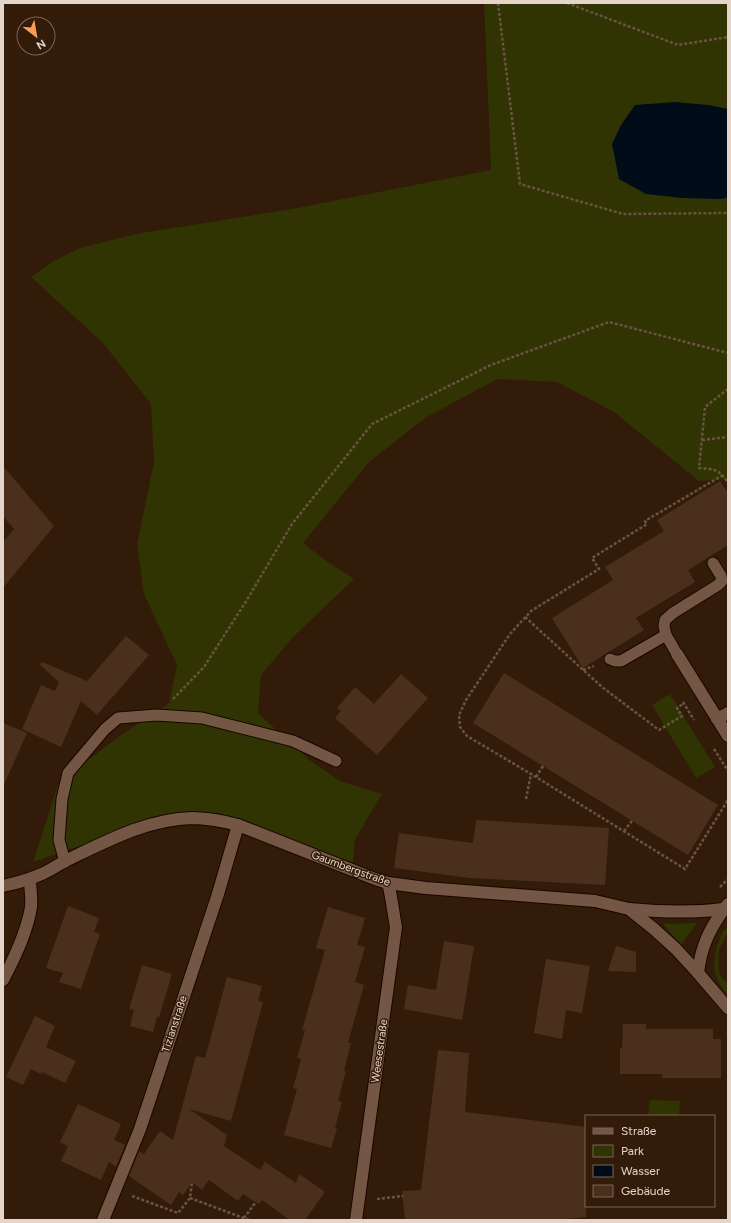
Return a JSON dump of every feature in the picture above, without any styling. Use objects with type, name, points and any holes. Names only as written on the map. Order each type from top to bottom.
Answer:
[{"type":"street","points":[[677,654],[728,736]]},
{"type":"street","points":[[717,719],[728,712]]},
{"type":"street","name":"Gaumbergstraße","points":[[3,886],[30,879],[149,825],[173,819],[194,818],[217,820],[238,825],[374,879],[388,883],[462,892],[595,901],[629,909],[654,929],[698,973],[728,1008]]},
{"type":"street","name":"Tizianstraße","points":[[103,1220],[142,1123],[218,894],[238,825]]},
{"type":"street","points":[[3,980],[20,943],[29,916],[31,895],[30,879]]},
{"type":"street","name":"Weesestraße","points":[[356,1220],[396,927],[392,898],[388,883]]},
{"type":"street","points":[[629,909],[666,912],[701,912],[726,906]]},
{"type":"street","points":[[698,973],[700,955],[706,937],[726,906]]},
{"type":"lane","points":[[677,654],[666,635],[664,626],[665,620],[673,613],[722,581],[721,576],[713,563]]},
{"type":"lane","points":[[610,658],[615,661],[621,661],[666,635]]},
{"type":"lane","points":[[65,862],[59,840],[62,799],[68,772],[105,729],[118,718],[157,715],[202,718],[293,741],[336,761]]},
{"type":"path","points":[[498,3],[520,184],[623,214],[728,213]]},
{"type":"path","points":[[567,3],[678,45],[728,37]]},
{"type":"path","points":[[157,715],[204,667],[245,603],[292,524],[372,424],[491,366],[609,322],[728,353]]},
{"type":"path","points":[[728,389],[705,408],[699,468],[714,469],[723,475],[728,483]]},
{"type":"path","points":[[702,440],[728,437]]},
{"type":"path","points":[[723,475],[645,521],[647,524],[592,558],[599,569],[530,611],[510,634],[466,700],[459,715],[460,726],[467,736],[685,869],[728,800]]},
{"type":"path","points":[[525,617],[602,687],[659,730],[682,716],[677,708],[684,704]]},
{"type":"path","points":[[536,777],[543,766]]},
{"type":"path","points":[[526,799],[531,774]]},
{"type":"path","points":[[624,832],[632,820]]},
{"type":"path","points":[[125,1193],[178,1213],[190,1198],[192,1182]]},
{"type":"path","points":[[359,1200],[403,1196]]},
{"type":"path","points":[[190,1198],[249,1220]]},
{"type":"path","points":[[244,1218],[256,1202]]},
{"type":"green space","points":[[484,3],[728,3],[728,479],[699,481],[614,412],[557,382],[497,379],[425,418],[369,462],[303,543],[325,560],[354,579],[292,638],[261,675],[258,713],[308,759],[340,781],[382,794],[355,839],[353,863],[244,822],[222,817],[125,830],[33,862],[59,782],[121,735],[169,703],[177,665],[144,594],[137,545],[154,462],[151,404],[103,343],[31,277],[54,261],[80,248],[136,234],[292,209],[491,170]]},
{"type":"green space","points":[[670,694],[715,767],[696,778],[652,705]]},
{"type":"green space","points":[[697,923],[681,945],[663,924]]},
{"type":"green space","points":[[727,928],[728,931],[719,950],[718,966],[720,975],[728,984],[728,996],[723,990],[716,976],[714,963],[716,948],[720,937]]},
{"type":"green space","points":[[650,1100],[680,1101],[679,1115],[648,1115]]},
{"type":"water","points":[[675,102],[708,105],[728,109],[728,198],[682,198],[646,194],[619,179],[612,144],[621,125],[635,105]]},
{"type":"building","points":[[3,466],[54,526],[3,588],[3,542],[14,529],[3,516]]},
{"type":"building","points":[[720,481],[728,493],[728,545],[688,570],[695,582],[636,618],[644,630],[583,668],[552,618],[613,580],[605,567],[664,531],[657,520]]},
{"type":"building","points":[[126,636],[149,655],[97,715],[81,701],[61,747],[22,729],[41,685],[55,691],[59,682],[40,665],[42,662],[87,681]]},
{"type":"building","points":[[504,673],[718,805],[688,855],[473,723]]},
{"type":"building","points":[[401,674],[428,698],[377,755],[335,718],[341,711],[337,708],[355,687],[374,704]]},
{"type":"building","points":[[3,723],[27,733],[3,787]]},
{"type":"building","points":[[476,820],[609,828],[605,885],[470,878],[394,868],[399,833],[473,843]]},
{"type":"building","points":[[68,906],[99,918],[94,932],[100,934],[81,989],[59,982],[63,973],[46,968]]},
{"type":"building","points":[[328,907],[365,918],[357,945],[365,947],[355,982],[364,985],[348,1043],[351,1043],[344,1071],[346,1071],[338,1101],[342,1102],[335,1128],[337,1129],[331,1148],[284,1135],[297,1089],[293,1088],[301,1059],[297,1058],[305,1030],[302,1030],[325,950],[316,948]]},
{"type":"building","points":[[444,941],[474,946],[462,1020],[404,1009],[408,985],[436,990]]},
{"type":"building","points":[[616,946],[636,952],[636,972],[608,971]]},
{"type":"building","points":[[546,959],[590,966],[582,1013],[566,1010],[562,1039],[534,1033]]},
{"type":"building","points":[[142,965],[172,974],[153,1032],[130,1026],[134,1010],[129,1009]]},
{"type":"building","points":[[227,977],[262,986],[258,1001],[263,1002],[231,1121],[189,1109],[227,1135],[224,1146],[260,1170],[265,1162],[296,1183],[299,1174],[325,1192],[305,1220],[290,1220],[262,1200],[259,1204],[243,1194],[238,1201],[209,1180],[202,1190],[192,1182],[183,1195],[179,1192],[171,1205],[129,1176],[139,1151],[144,1154],[160,1131],[173,1140],[196,1056],[205,1058]]},
{"type":"building","points":[[35,1016],[55,1026],[46,1047],[76,1061],[65,1083],[42,1072],[41,1074],[31,1069],[23,1085],[6,1077]]},
{"type":"building","points":[[623,1024],[646,1024],[646,1029],[713,1029],[713,1039],[721,1039],[721,1078],[662,1078],[662,1074],[620,1074],[620,1048],[622,1048]]},
{"type":"building","points":[[438,1050],[469,1053],[465,1112],[585,1127],[586,1217],[556,1220],[405,1220],[402,1191],[421,1190]]},
{"type":"building","points":[[78,1104],[121,1124],[114,1140],[125,1145],[116,1167],[109,1162],[101,1180],[61,1161],[68,1146],[60,1142]]}]
